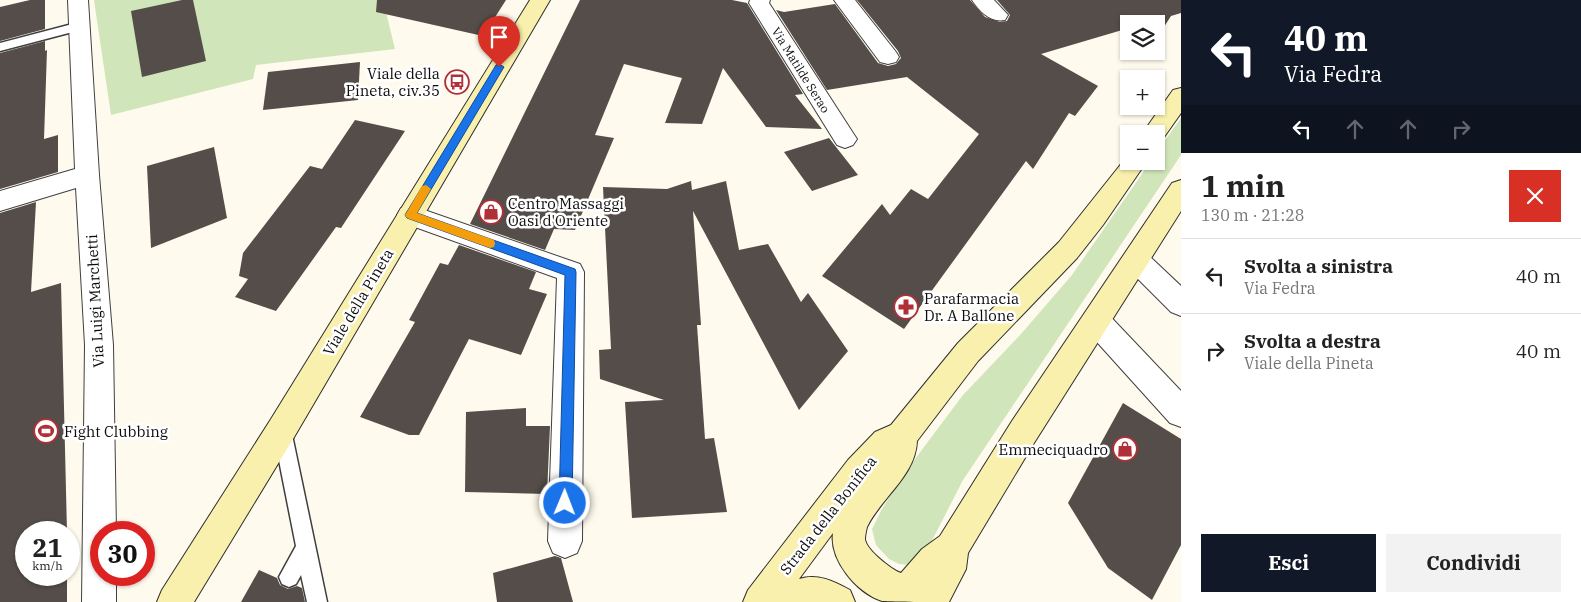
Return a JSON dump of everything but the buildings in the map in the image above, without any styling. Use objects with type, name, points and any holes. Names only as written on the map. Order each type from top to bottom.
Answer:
[{"type":"main road","name":"Viale della Pineta","points":[[174,602],[282,429],[540,0]]},
{"type":"main road","points":[[1160,125],[1181,96]]},
{"type":"main road","name":"Strada della Bonifica","points":[[760,602],[859,471],[886,442],[902,436],[968,352],[1068,250],[1129,170]]},
{"type":"main road","points":[[902,436],[900,452],[855,512],[851,521],[849,540],[851,550],[863,567],[895,590],[904,591],[912,587],[934,561],[952,548],[1023,432],[1181,190]]},
{"type":"main road","points":[[939,598],[950,569],[952,548]]},
{"type":"main road","points":[[789,602],[795,597],[809,593],[824,595],[838,602]]},
{"type":"street","name":"Via Matilde Serao","points":[[760,0],[759,3],[845,139]]},
{"type":"street","points":[[844,0],[888,57]]},
{"type":"street","points":[[982,0],[998,14]]},
{"type":"street","name":"Via Luigi Marchetti","points":[[79,13],[87,175],[99,345],[100,602]]},
{"type":"street","points":[[0,201],[87,175]]},
{"type":"street","points":[[410,215],[571,272],[564,541]]},
{"type":"street","points":[[1136,260],[1181,304]]},
{"type":"street","points":[[1096,321],[1181,413]]},
{"type":"lane","points":[[0,47],[79,13]]},
{"type":"lane","points":[[282,429],[317,602]]},
{"type":"lane","points":[[289,577],[306,546]]},
{"type":"green space","points":[[94,0],[383,0],[395,49],[256,65],[253,79],[111,115]]},
{"type":"green space","points":[[1181,118],[1181,155],[963,480],[923,558],[909,565],[899,564],[889,559],[876,545],[872,529],[906,471],[963,395],[1021,334],[1072,275],[1145,170],[1165,170],[1165,140]]},
{"type":"slow traffic","points":[[426,189],[410,215],[490,243]]},
{"type":"place","name":"Viale della Pineta, civ.35","points":[[457,82]]},
{"type":"place","name":"Centro Massaggi Oasi d'Oriente","points":[[491,212]]},
{"type":"place","name":"Parafarmacia Dr. A Ballone","points":[[906,307]]},
{"type":"place","name":"Fight Clubbing","points":[[46,431]]},
{"type":"place","name":"Emmeciquadro","points":[[1125,449]]},
{"type":"route","points":[[499,67],[410,215],[571,272],[565,503]]}]
